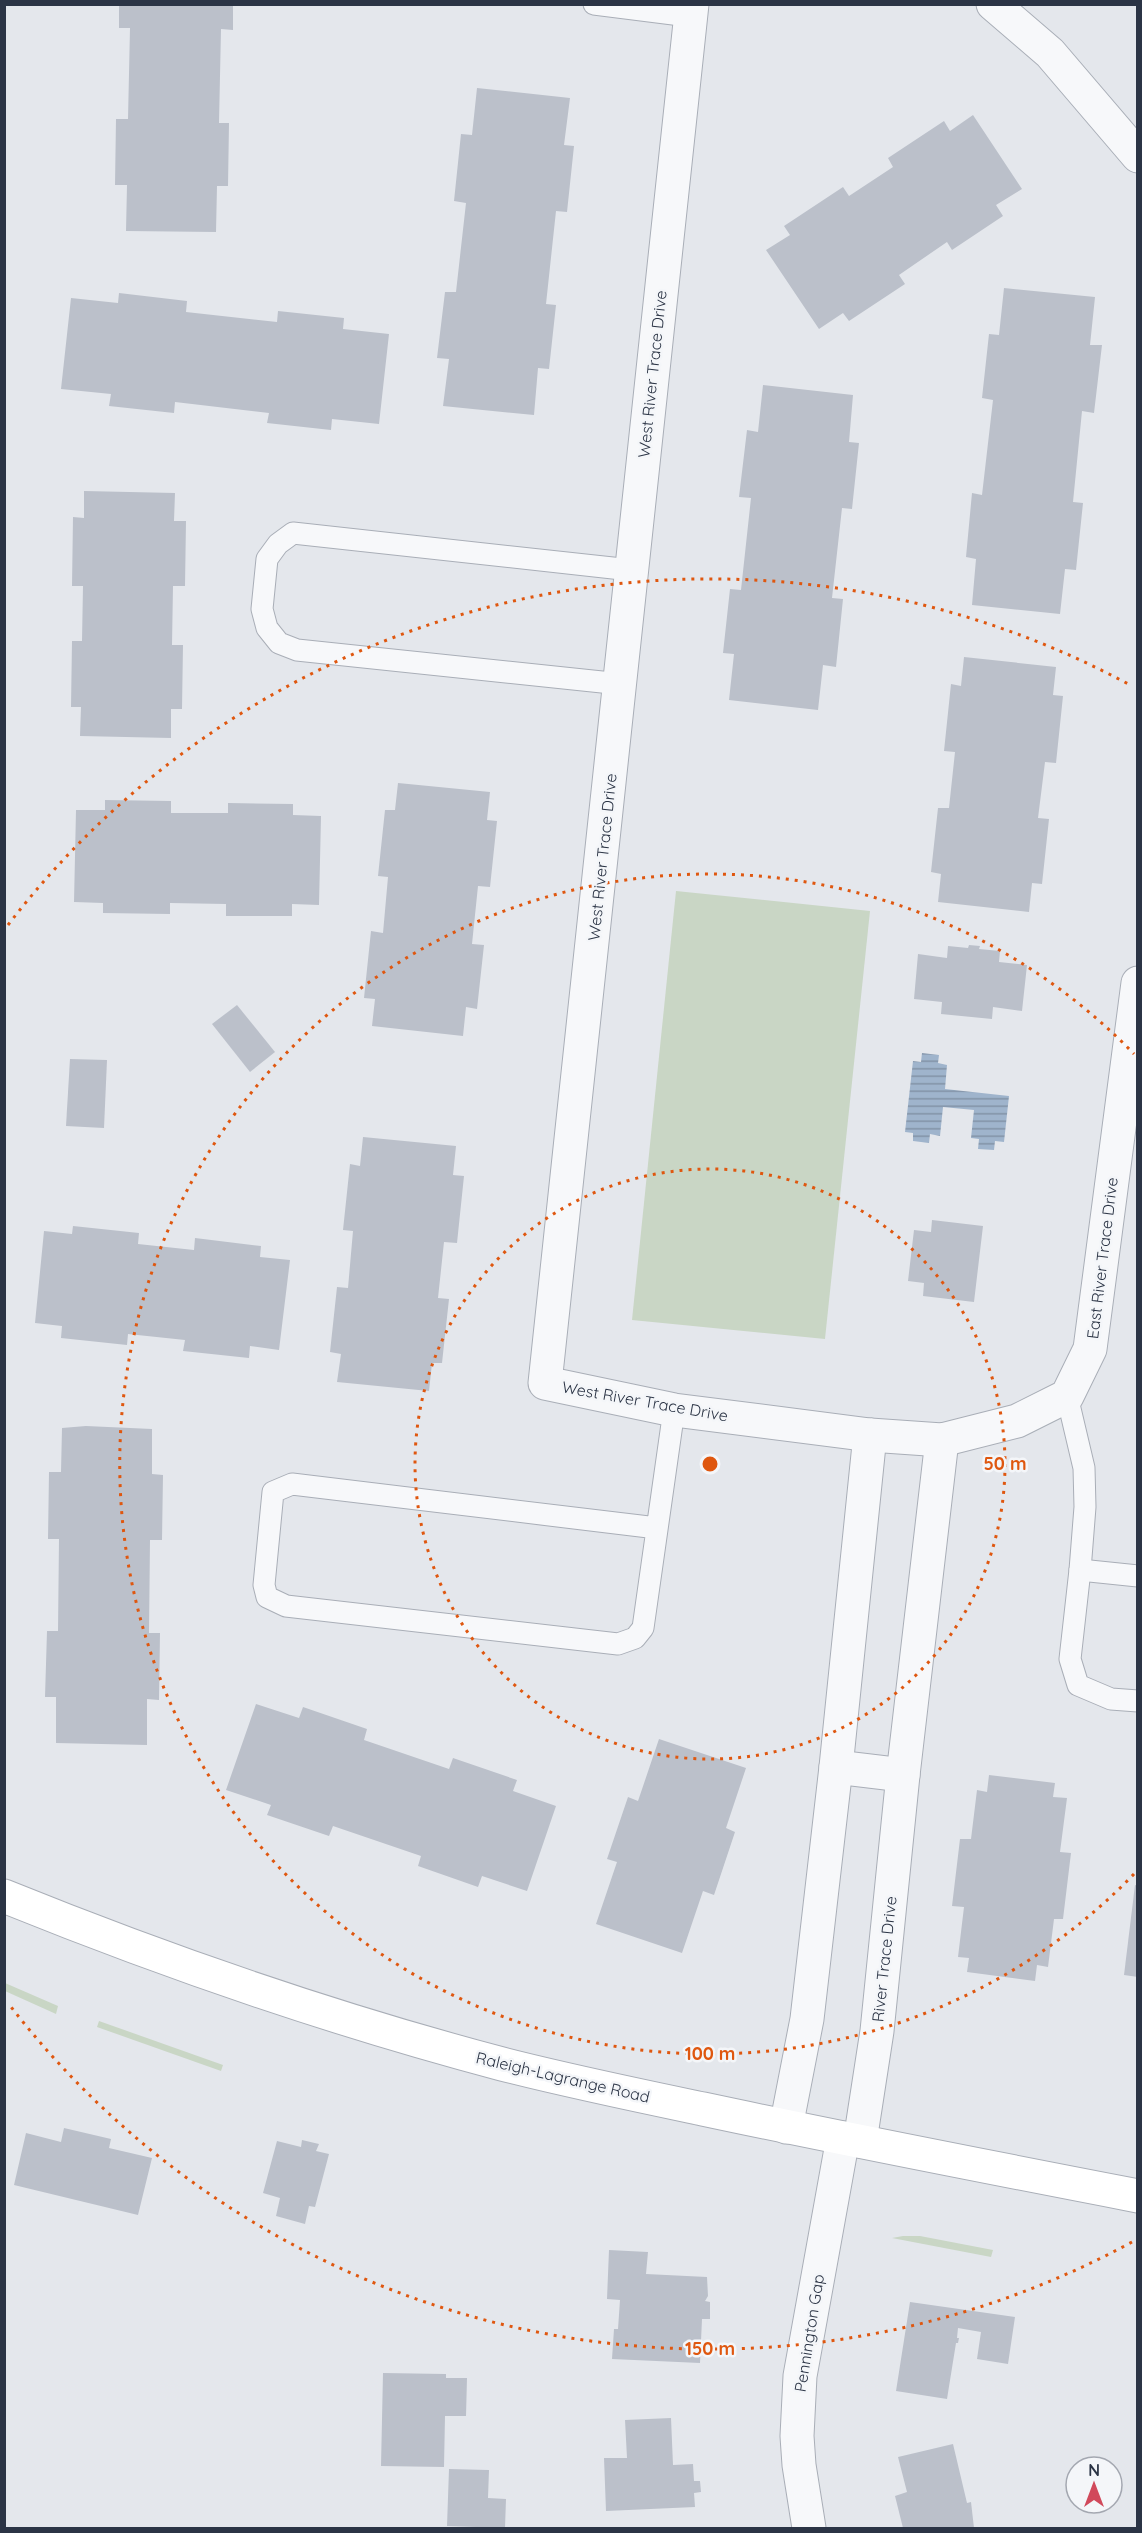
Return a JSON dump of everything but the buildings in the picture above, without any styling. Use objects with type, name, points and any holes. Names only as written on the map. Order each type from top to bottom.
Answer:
[{"type":"main road","name":"Raleigh-Lagrange Road","points":[[4,1896],[207,1974],[359,2024],[503,2064],[786,2127],[1137,2196]]},
{"type":"street","points":[[993,4],[1050,53],[1137,156]]},
{"type":"street","name":"West River Trace Drive","points":[[690,10],[621,684],[545,1383],[674,1410],[870,1435]]},
{"type":"street","name":"East River Trace Drive","points":[[1067,1396],[1090,1349],[1137,983]]},
{"type":"street","points":[[786,2127],[807,2019],[836,1767],[870,1435],[942,1440],[1017,1421],[1067,1396]]},
{"type":"street","name":"River Trace Drive","points":[[851,2140],[877,2031],[903,1775],[942,1440]]},
{"type":"street","points":[[836,1767],[903,1775]]},
{"type":"street","name":"Pennington Gap","points":[[809,2529],[798,2456],[800,2376],[851,2140]]},
{"type":"lane","points":[[594,4],[690,10]]},
{"type":"lane","points":[[621,684],[297,650],[279,643],[267,628],[262,609],[267,559],[278,544],[293,533],[631,570]]},
{"type":"lane","points":[[1067,1396],[1084,1468],[1080,1570],[1070,1659],[1078,1685],[1112,1699],[1137,1701]]},
{"type":"lane","points":[[657,1528],[292,1484],[273,1492],[264,1585],[267,1597],[286,1606],[618,1644],[635,1638],[643,1628],[674,1410]]},
{"type":"lane","points":[[1080,1570],[1137,1576]]},
{"type":"green space","points":[[676,891],[870,911],[825,1339],[632,1320]]},
{"type":"green space","points":[[5,1983],[58,2006],[56,2014],[5,1991]]},
{"type":"green space","points":[[99,2021],[223,2065],[221,2071],[97,2027]]},
{"type":"green space","points":[[920,2236],[993,2250],[991,2257],[892,2238]]},
{"type":"water","points":[[922,1053],[939,1055],[938,1063],[947,1065],[945,1089],[1009,1096],[1004,1142],[995,1141],[994,1150],[978,1149],[979,1139],[971,1138],[974,1110],[943,1107],[940,1136],[930,1134],[929,1143],[913,1141],[913,1133],[905,1132],[913,1061],[921,1062]]}]
